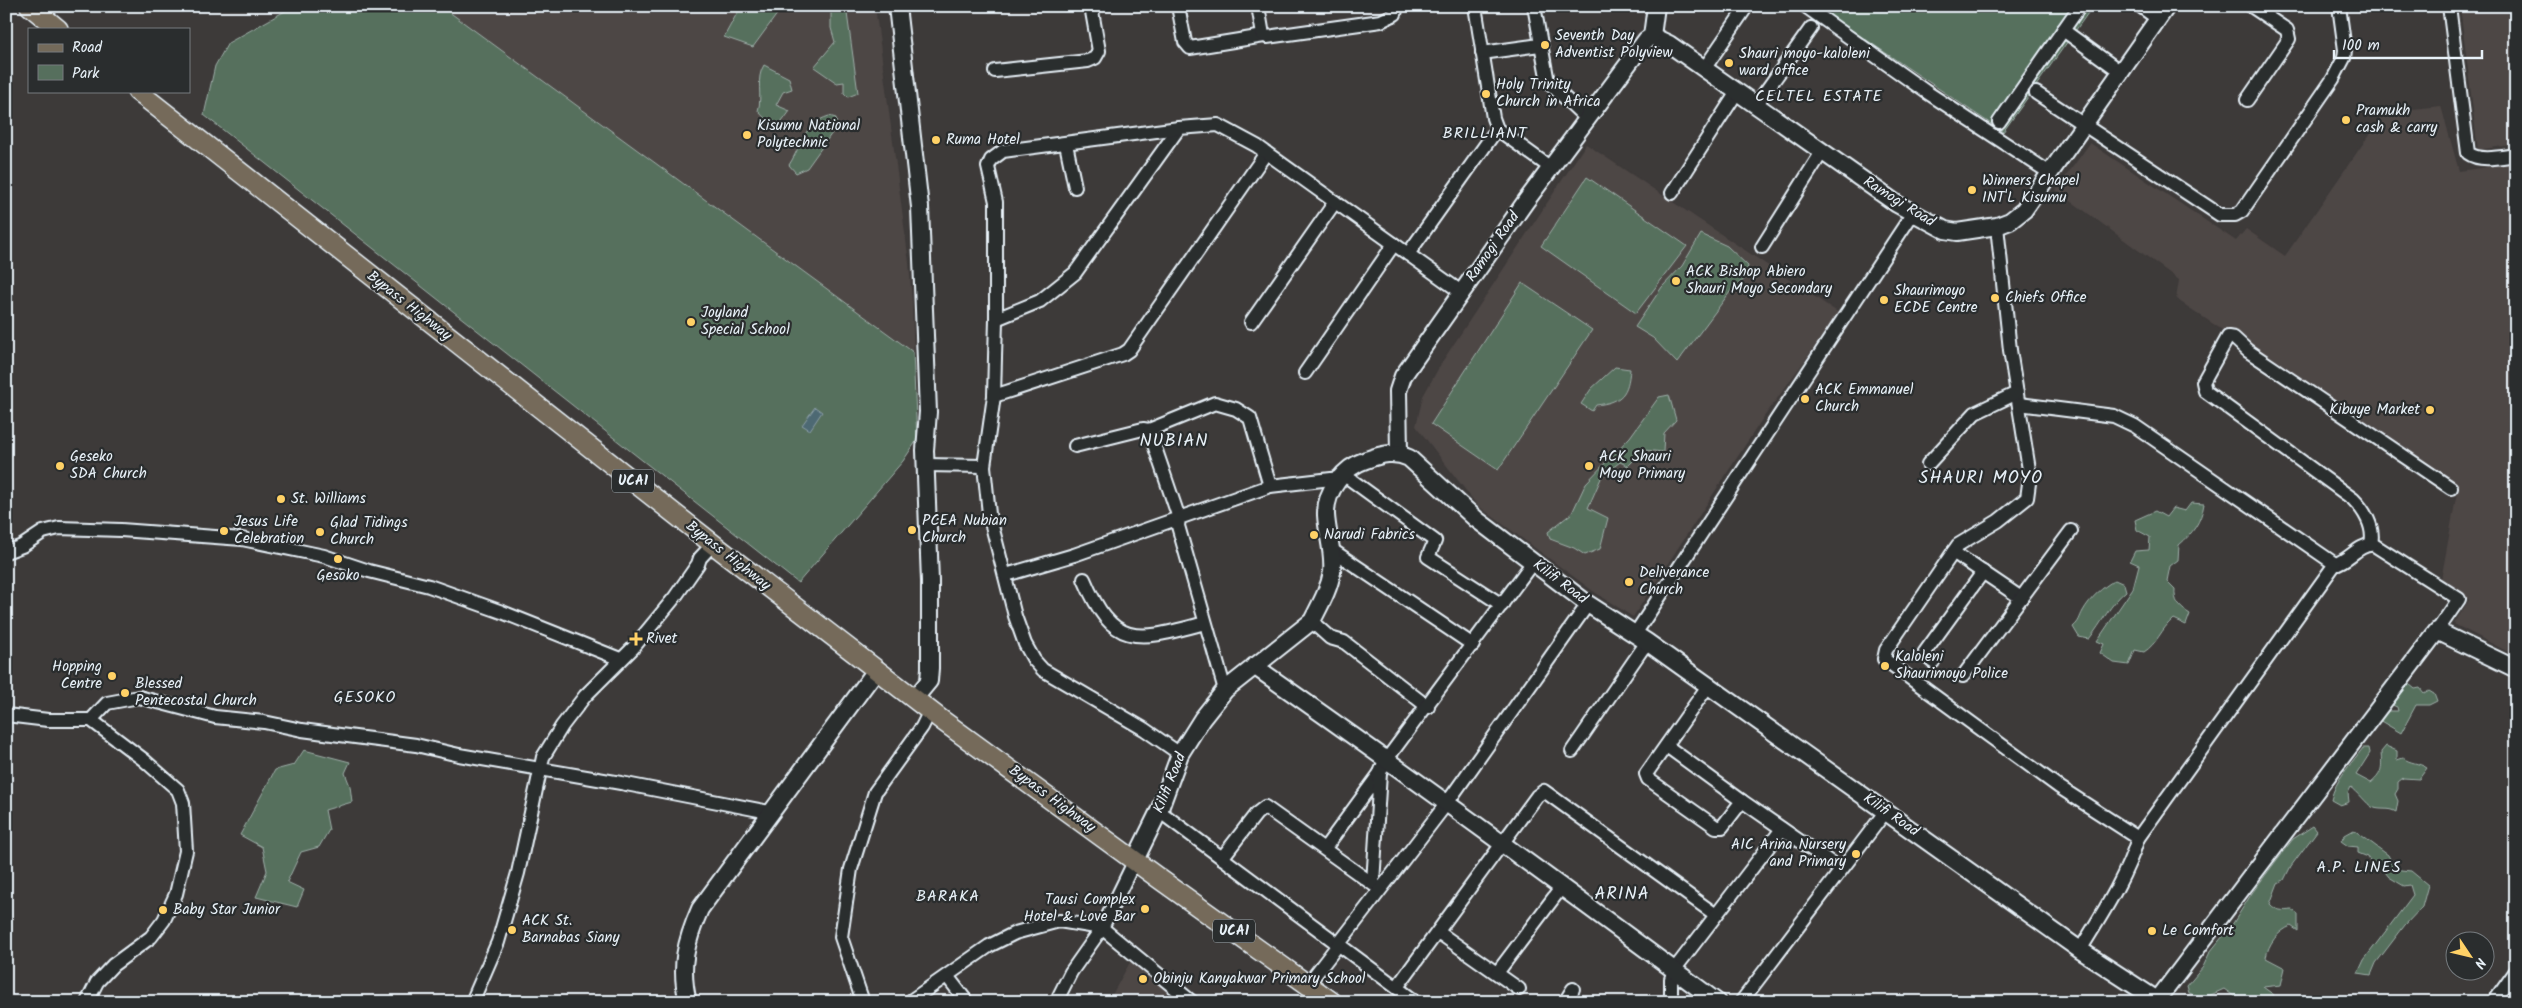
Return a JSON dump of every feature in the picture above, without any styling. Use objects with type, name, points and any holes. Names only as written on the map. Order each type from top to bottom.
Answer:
[{"type":"main road","points":[[30,6],[57,28]]},
{"type":"main road","name":"Bypass Highway","points":[[138,92],[713,544],[930,711],[1332,1002]]},
{"type":"street","points":[[897,6],[920,207],[928,412],[926,466],[930,572],[930,668],[929,681],[915,698]]},
{"type":"street","points":[[995,71],[1088,61],[1095,58],[1099,51],[1091,6]]},
{"type":"street","points":[[1178,6],[1185,42],[1190,48],[1380,21],[1395,14],[1397,6]]},
{"type":"street","points":[[1258,6],[1264,36]]},
{"type":"street","points":[[1475,6],[1493,118],[1497,129],[1551,168]]},
{"type":"street","points":[[1534,6],[1548,82],[1587,119]]},
{"type":"street","points":[[1652,36],[1656,6]]},
{"type":"street","points":[[1704,69],[1746,6]]},
{"type":"street","points":[[1805,6],[1925,91],[2050,173]]},
{"type":"street","points":[[1999,122],[2080,6]]},
{"type":"street","points":[[2140,6],[2163,12]]},
{"type":"street","points":[[2247,100],[2290,39],[2287,30],[2251,6]]},
{"type":"street","points":[[2036,93],[2220,215],[2235,215],[2242,211],[2258,188],[2333,78],[2344,58],[2345,50],[2339,6]]},
{"type":"street","points":[[2449,6],[2465,148],[2473,157],[2486,158],[2516,155]]},
{"type":"street","name":"Ramogi Road","points":[[1398,453],[1398,391],[1403,376],[1551,168],[1646,40],[1652,36],[1669,44],[1822,152],[1913,213],[1945,230],[1957,232],[1997,226],[2010,221],[2024,210],[2163,12]]},
{"type":"street","points":[[1756,105],[1812,28]]},
{"type":"street","points":[[2063,30],[2121,72]]},
{"type":"street","points":[[1482,54],[1540,45]]},
{"type":"street","points":[[1672,193],[1737,92]]},
{"type":"street","points":[[1180,754],[1144,728],[1039,666],[1025,644],[1015,616],[989,514],[984,466],[994,396],[996,319],[996,202],[988,167],[991,160],[1004,151],[1179,128],[1218,125],[1227,128],[1266,153],[1461,292]]},
{"type":"street","points":[[996,319],[1040,301],[1075,273],[1179,128]]},
{"type":"street","points":[[1408,254],[1497,129]]},
{"type":"street","points":[[1066,144],[1075,187]]},
{"type":"street","points":[[1762,247],[1822,152]]},
{"type":"street","points":[[994,396],[1123,354],[1129,350],[1266,153]]},
{"type":"street","points":[[1251,322],[1335,202]]},
{"type":"street","points":[[1572,751],[1641,638],[1913,213]]},
{"type":"street","points":[[1997,226],[2018,399],[2030,476],[2027,498],[1998,521],[1958,545],[1890,645],[1884,659],[2059,787],[2138,838]]},
{"type":"street","points":[[1305,373],[1394,244]]},
{"type":"street","points":[[2372,544],[2372,534],[2365,515],[2353,499],[2205,391],[2203,382],[2228,337],[2234,338],[2248,351],[2451,488]]},
{"type":"street","points":[[1928,464],[1975,413],[2018,399],[2114,416],[2134,426],[2335,564]]},
{"type":"street","points":[[1075,446],[1143,429],[1149,430],[1215,403],[1236,408],[1250,418],[1270,486]]},
{"type":"street","points":[[1149,430],[1179,518],[1178,526],[1225,690]]},
{"type":"street","name":"Kilifi Road","points":[[1135,860],[1159,811],[1180,754],[1202,719],[1225,690],[1296,635],[1311,621],[1328,590],[1332,571],[1332,550],[1326,514],[1328,499],[1342,476],[1357,462],[1382,454],[1398,453],[1410,458],[1476,519],[1588,604],[1641,638],[1886,810],[2080,950],[2157,1001]]},
{"type":"street","points":[[926,466],[984,466]]},
{"type":"street","points":[[1006,575],[1074,555],[1270,486],[1342,476],[1435,541],[1428,557],[1502,606]]},
{"type":"street","points":[[6,552],[22,546],[43,532],[59,528],[120,530],[242,539],[324,556],[369,571],[429,586],[512,616],[620,660]]},
{"type":"street","points":[[1963,676],[2071,531]]},
{"type":"street","points":[[472,1002],[501,933],[518,873],[543,757],[562,726],[585,696],[633,648],[675,597],[698,564],[700,558],[713,544]]},
{"type":"street","points":[[2080,950],[2113,896],[2134,853],[2138,838],[2335,564],[2343,562],[2356,550],[2372,544]]},
{"type":"street","points":[[2157,1001],[2459,599],[2372,544]]},
{"type":"street","points":[[1332,550],[1473,645]]},
{"type":"street","points":[[1953,552],[2021,598]]},
{"type":"street","points":[[1325,848],[1533,562]]},
{"type":"street","points":[[1933,662],[1927,657],[1925,652],[1983,572]]},
{"type":"street","points":[[1084,579],[1099,611],[1127,634],[1154,637],[1205,623]]},
{"type":"street","points":[[1308,984],[1340,944],[1377,887],[1447,803],[1588,604]]},
{"type":"street","points":[[1311,621],[1330,638],[1344,642],[1428,707]]},
{"type":"street","points":[[2437,630],[2516,669]]},
{"type":"street","points":[[1254,666],[1383,766],[1447,803],[1717,1002]]},
{"type":"street","points":[[688,1002],[684,986],[684,964],[688,936],[700,909],[769,812],[877,669]]},
{"type":"street","points":[[1708,686],[1668,746],[1647,771],[1648,778],[1716,827],[1725,825],[1742,801]]},
{"type":"street","points":[[91,720],[107,703],[139,697],[215,717],[264,722],[302,730],[416,745],[459,755],[769,812]]},
{"type":"street","points":[[863,1002],[841,937],[851,869],[875,792],[922,727],[930,711]]},
{"type":"street","points":[[6,715],[48,720],[91,720],[144,760],[178,790],[183,803],[186,850],[176,894],[164,920],[151,937],[113,965],[97,982],[87,1002]]},
{"type":"street","points":[[1668,746],[1742,801],[1840,869]]},
{"type":"street","points":[[1377,887],[1383,766]]},
{"type":"street","points":[[1397,987],[1504,844],[1537,796],[1544,791],[1716,915]]},
{"type":"street","points":[[1222,858],[1256,814],[1265,807],[1325,848],[1377,887]]},
{"type":"street","points":[[1741,1002],[1886,810]]},
{"type":"street","points":[[1159,811],[1416,1002]]},
{"type":"street","points":[[1671,1002],[1670,979],[1674,970],[1782,829]]},
{"type":"street","points":[[1056,1002],[1071,972],[1102,928],[1135,860]]},
{"type":"street","points":[[1497,973],[1561,888]]},
{"type":"street","points":[[909,1002],[989,946],[1039,925],[1059,921],[1102,928],[1192,1002]]},
{"type":"street","points":[[1438,932],[1519,989]]},
{"type":"street","points":[[2494,1002],[2516,971]]},
{"type":"street","points":[[946,976],[968,1002]]},
{"type":"street","points":[[1564,1002],[1573,989]]},
{"type":"shaded area","name":"Kisumu National Polytechnic","points":[[401,6],[875,6],[909,263],[912,301],[917,440],[903,461]]},
{"type":"shaded area","points":[[2460,6],[2516,6],[2516,144],[2478,150]]},
{"type":"shaded area","name":"Kibuye Market","points":[[2441,106],[2459,171],[2516,163],[2516,656],[2454,624],[2469,600],[2441,580],[2458,487],[2176,299],[2179,280],[2056,190],[2090,143],[2236,241],[2246,229],[2285,256],[2385,112]]},
{"type":"shaded area","name":"ACK Shauri Moyo Primary","points":[[1586,144],[1839,313],[1761,421],[1633,617],[1593,591],[1477,505],[1416,426],[1423,396],[1442,362]]},
{"type":"shaded area","name":"Obinju Kanyakwar Primary School","points":[[1134,955],[1194,1002],[1108,1002]]},
{"type":"green space","name":"Joyland Special School","points":[[294,6],[441,6],[913,352],[917,440],[903,461],[798,583],[204,115],[215,66],[228,43]]},
{"type":"green space","points":[[741,6],[783,6],[753,47],[724,37]]},
{"type":"green space","points":[[831,6],[846,6],[858,93],[848,97],[844,93],[844,82],[837,83],[814,67],[835,42],[831,28]]},
{"type":"green space","points":[[1816,6],[2093,6],[2003,132]]},
{"type":"green space","points":[[764,65],[789,78],[792,89],[783,92],[776,105],[790,111],[776,130],[758,111],[760,99],[759,81]]},
{"type":"green space","points":[[829,116],[836,118],[837,126],[807,168],[796,173],[789,165],[804,135],[814,124]]},
{"type":"green space","points":[[1587,177],[1687,246],[1636,313],[1541,246]]},
{"type":"green space","points":[[1701,234],[1727,246],[1748,266],[1745,279],[1733,288],[1677,363],[1653,338],[1635,327],[1662,287],[1682,266]]},
{"type":"green space","points":[[1522,283],[1592,330],[1498,470],[1431,424]]},
{"type":"green space","points":[[1615,367],[1630,369],[1628,385],[1622,395],[1612,402],[1596,405],[1592,411],[1581,404],[1591,389]]},
{"type":"green space","points":[[1669,395],[1676,420],[1664,433],[1663,452],[1644,450],[1628,466],[1620,462],[1602,476],[1588,508],[1608,518],[1600,549],[1585,555],[1574,548],[1550,539],[1548,532],[1572,513],[1586,483],[1630,437],[1659,397]]},
{"type":"green space","points":[[2191,503],[2204,504],[2203,510],[2196,527],[2179,545],[2178,560],[2170,566],[2167,581],[2175,589],[2175,597],[2178,604],[2190,614],[2186,625],[2173,619],[2148,649],[2144,652],[2135,650],[2129,665],[2114,663],[2100,653],[2104,644],[2097,641],[2133,588],[2139,565],[2130,561],[2135,551],[2149,550],[2150,537],[2137,530],[2135,520],[2155,511],[2166,517],[2173,508],[2185,511]]},
{"type":"green space","points":[[2115,580],[2124,584],[2126,591],[2120,596],[2089,639],[2079,637],[2073,627],[2086,606],[2097,593]]},
{"type":"green space","points":[[2409,684],[2415,689],[2420,688],[2424,693],[2429,690],[2434,693],[2437,701],[2429,705],[2416,705],[2401,733],[2379,720],[2383,711],[2398,711],[2397,707],[2390,704]]},
{"type":"green space","points":[[2386,746],[2397,751],[2397,760],[2403,758],[2427,768],[2419,779],[2403,778],[2398,782],[2398,789],[2395,794],[2398,801],[2396,812],[2372,807],[2351,787],[2348,793],[2349,802],[2340,805],[2331,800],[2340,779],[2363,748],[2369,748],[2370,753],[2356,775],[2371,783],[2378,776],[2381,769],[2381,752]]},
{"type":"green space","points":[[304,750],[350,762],[345,773],[350,786],[352,802],[325,810],[329,830],[319,847],[301,852],[287,882],[304,890],[297,907],[256,897],[267,871],[262,847],[240,835],[275,770],[294,765]]},
{"type":"green space","points":[[2313,826],[2317,831],[2291,866],[2284,880],[2278,883],[2270,904],[2277,909],[2292,910],[2298,914],[2298,931],[2291,926],[2282,931],[2271,943],[2267,953],[2266,958],[2285,968],[2281,985],[2263,987],[2274,995],[2271,1002],[2242,1002],[2224,989],[2204,998],[2189,993],[2187,986],[2203,967],[2210,952],[2232,925],[2252,893],[2293,839]]},
{"type":"green space","points":[[2354,830],[2388,855],[2393,865],[2401,870],[2411,871],[2428,885],[2422,907],[2405,925],[2376,963],[2371,975],[2358,973],[2364,960],[2413,895],[2410,885],[2404,886],[2389,877],[2381,867],[2372,865],[2368,857],[2358,853],[2358,847],[2348,846],[2341,841],[2345,835]]},
{"type":"water","points":[[815,407],[822,412],[810,430],[802,425]]},
{"type":"place","name":"Seventh Day Adventist Polyview","points":[[1545,45]]},
{"type":"place","name":"Shauri moyo-kaloleni ward office","points":[[1729,63]]},
{"type":"place","name":"Holy Trinity Church in Africa","points":[[1486,94]]},
{"type":"place","name":"Pramukh cash & carry","points":[[2346,120]]},
{"type":"place","name":"Kisumu National Polytechnic","points":[[747,135]]},
{"type":"place","name":"Ruma Hotel","points":[[936,140]]},
{"type":"place","name":"Winners Chapel INT'L Kisumu","points":[[1972,190]]},
{"type":"place","name":"ACK Bishop Abiero Shauri Moyo Secondary","points":[[1676,281]]},
{"type":"place","name":"Chiefs Office","points":[[1995,298]]},
{"type":"place","name":"Shaurimoyo ECDE Centre","points":[[1884,300]]},
{"type":"place","name":"Joyland Special School","points":[[691,322]]},
{"type":"place","name":"ACK Emmanuel Church","points":[[1805,399]]},
{"type":"place","name":"Kibuye Market","points":[[2430,410]]},
{"type":"place","name":"Geseko SDA Church","points":[[60,466]]},
{"type":"place","name":"ACK Shauri Moyo Primary","points":[[1589,466]]},
{"type":"place","name":"St. Williams","points":[[281,499]]},
{"type":"place","name":"PCEA Nubian Church","points":[[912,530]]},
{"type":"place","name":"Jesus Life Celebration","points":[[224,531]]},
{"type":"place","name":"Glad Tidings Church","points":[[320,532]]},
{"type":"place","name":"Narudi Fabrics","points":[[1314,535]]},
{"type":"place","name":"Gesoko","points":[[338,559]]},
{"type":"place","name":"Deliverance Church","points":[[1629,582]]},
{"type":"place","name":"Rivet","points":[[636,639]]},
{"type":"place","name":"Kaloleni Shaurimoyo Police","points":[[1885,666]]},
{"type":"place","name":"Hopping Centre","points":[[112,676]]},
{"type":"place","name":"Blessed Pentecostal Church","points":[[125,693]]},
{"type":"place","name":"AIC Arina Nursery and Primary","points":[[1856,854]]},
{"type":"place","name":"Tausi Complex Hotel & Love Bar","points":[[1145,909]]},
{"type":"place","name":"Baby Star Junior","points":[[163,910]]},
{"type":"place","name":"ACK St. Barnabas Siany","points":[[512,930]]},
{"type":"place","name":"Le Comfort","points":[[2152,931]]},
{"type":"place","name":"Obinju Kanyakwar Primary School","points":[[1143,979]]},
{"type":"district","name":"CELTEL ESTATE","points":[[1819,96]]},
{"type":"district","name":"BRILLIANT","points":[[1485,133]]},
{"type":"district","name":"NUBIAN","points":[[1174,441]]},
{"type":"district","name":"SHAURI MOYO","points":[[1981,478]]},
{"type":"district","name":"GESOKO","points":[[365,697]]},
{"type":"district","name":"A.P. LINES","points":[[2359,867]]},
{"type":"district","name":"ARINA","points":[[1622,894]]},
{"type":"district","name":"BARAKA","points":[[948,896]]}]
